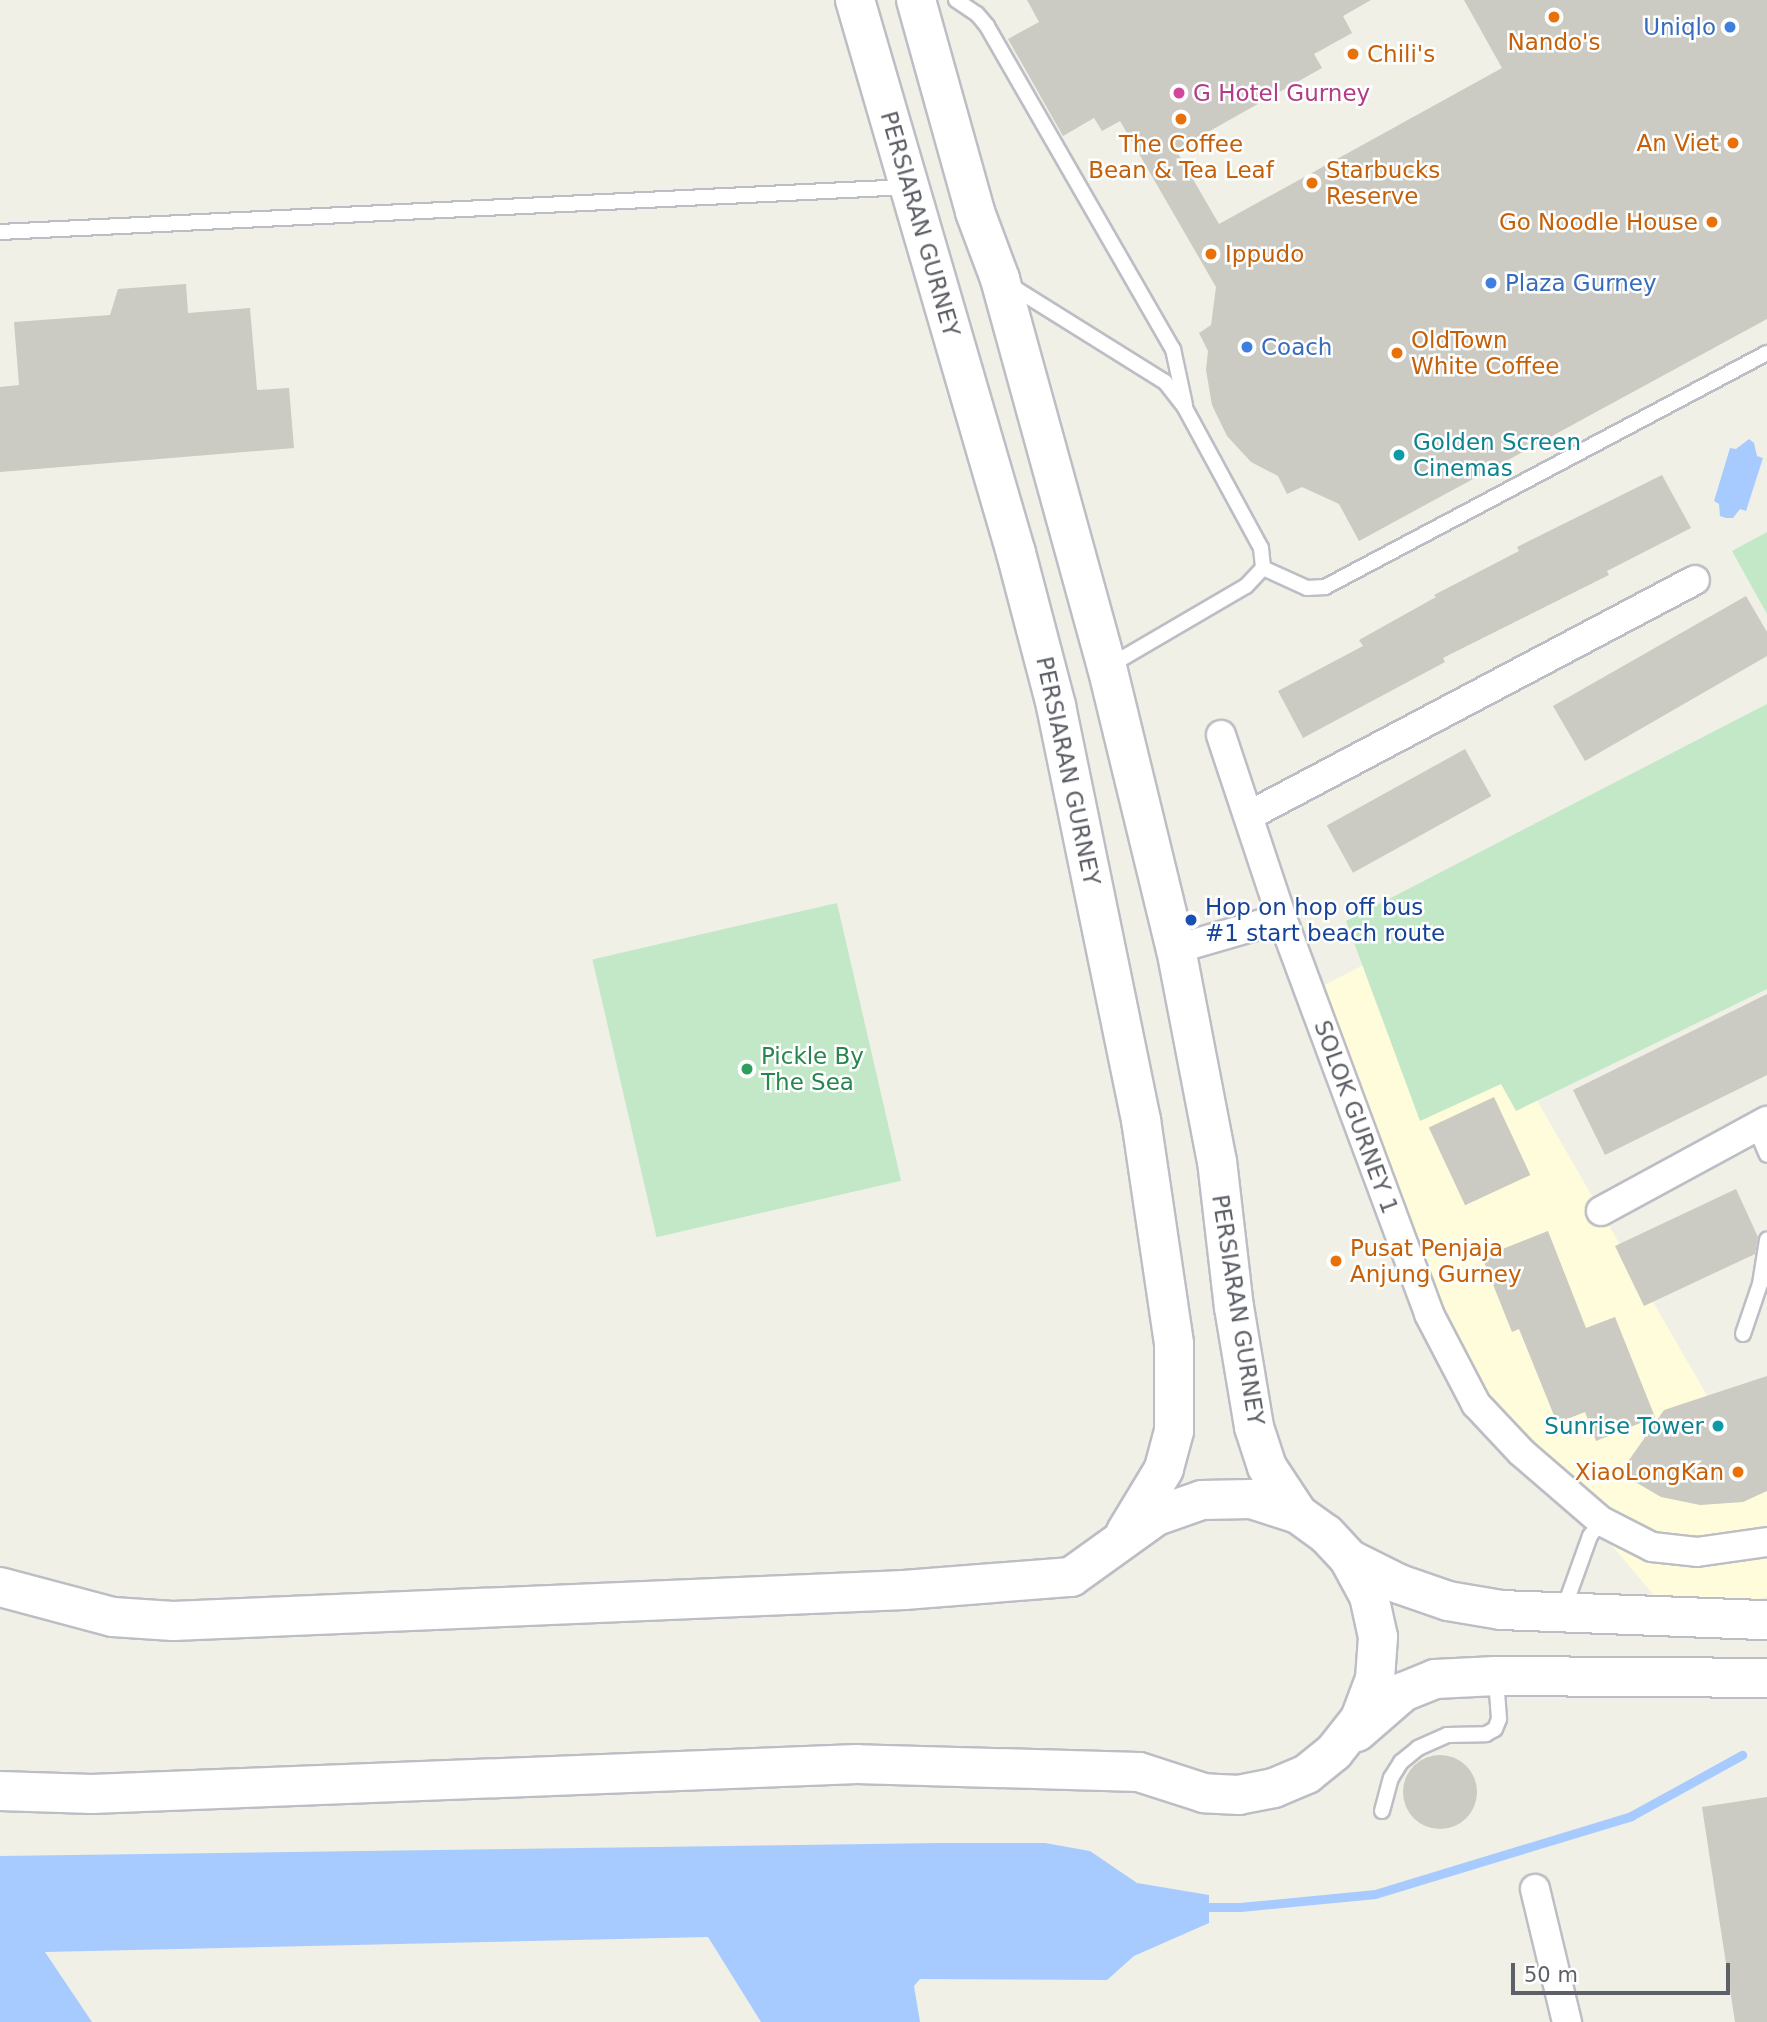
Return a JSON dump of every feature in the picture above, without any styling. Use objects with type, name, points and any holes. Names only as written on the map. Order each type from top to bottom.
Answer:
[{"type":"main road","name":"PERSIARAN GURNEY","points":[[855,0],[1012,540],[1056,706],[1142,1119],[1174,1344],[1174,1431],[1164,1469],[1117,1546]]},
{"type":"main road","name":"PERSIARAN GURNEY","points":[[916,0],[975,212],[1000,279],[1107,667],[1176,949],[1217,1161],[1234,1307],[1254,1427],[1267,1467],[1297,1514]]},
{"type":"main road","points":[[0,1587],[113,1617],[173,1621],[904,1590],[1071,1577],[1156,1516],[1202,1500],[1251,1499],[1297,1514],[1326,1534],[1349,1559],[1369,1596],[1378,1637],[1375,1679],[1360,1718],[1334,1752]]},
{"type":"main road","points":[[1349,1559],[1399,1584],[1448,1601],[1501,1610],[1767,1620]]},
{"type":"main road","points":[[0,1611],[50,1601]]},
{"type":"main road","points":[[0,1791],[92,1794],[857,1764],[1139,1772],[1204,1793],[1240,1795],[1274,1788],[1307,1774],[1403,1692],[1435,1679],[1496,1676],[1767,1678]]},
{"type":"main road","points":[[1702,1678],[1748,1692],[1767,1702]]},
{"type":"main road","points":[[0,1784],[92,1794]]},
{"type":"street","points":[[1250,815],[1695,580]]},
{"type":"street","name":"SOLOK GURNEY 1","points":[[1222,735],[1282,918],[1429,1314],[1476,1405],[1521,1452],[1601,1521],[1652,1547],[1698,1552],[1767,1542]]},
{"type":"street","points":[[1176,949],[1282,918]]},
{"type":"street","points":[[1601,1211],[1761,1124]]},
{"type":"street","points":[[1535,1889],[1567,2022]]},
{"type":"lane","points":[[956,0],[987,26],[1173,349],[1185,408]]},
{"type":"lane","points":[[0,232],[909,187]]},
{"type":"lane","points":[[1000,279],[1165,382],[1185,408],[1257,537],[1263,558],[1263,568],[1247,586],[1107,667]]},
{"type":"lane","points":[[1263,568],[1307,588],[1325,587],[1767,353]]},
{"type":"lane","points":[[1761,1124],[1767,1154]]},
{"type":"lane","points":[[1742,1334],[1760,1284],[1767,1240]]},
{"type":"lane","points":[[1562,1612],[1590,1536],[1601,1521]]},
{"type":"lane","points":[[1382,1811],[1391,1778],[1401,1762],[1419,1748],[1447,1735],[1486,1734],[1495,1729],[1499,1719],[1496,1676]]},
{"type":"shaded area","points":[[1437,927],[1709,1399],[1767,1395],[1767,1597],[1673,1618],[1477,1385],[1307,994]]},
{"type":"green space","points":[[1767,532],[1767,614],[1732,551]]},
{"type":"green space","points":[[1767,704],[1767,989],[1516,1111],[1501,1084],[1420,1121],[1346,921]]},
{"type":"green space","name":"Pickle By The Sea","points":[[837,903],[901,1181],[657,1237],[592,959]]},
{"type":"water","points":[[1749,439],[1754,443],[1757,456],[1763,458],[1746,511],[1740,509],[1733,518],[1720,516],[1719,504],[1714,501],[1730,448],[1736,449]]},
{"type":"water","points":[[1045,1843],[1090,1851],[1137,1883],[1209,1895],[1209,1923],[1134,1956],[1107,1980],[920,1979],[914,1986],[920,2022],[761,2022],[708,1937],[45,1952],[92,2022],[0,2022],[0,1856]]},
{"type":"building","name":"Plaza Gurney","points":[[1027,0],[1371,0],[1343,16],[1352,33],[1314,54],[1322,68],[1176,150],[1219,224],[1502,68],[1464,0],[1767,0],[1767,319],[1359,541],[1339,504],[1302,487],[1287,494],[1278,476],[1251,462],[1227,436],[1212,405],[1206,370],[1208,351],[1199,333],[1211,325],[1216,287],[1120,121],[1102,131],[1094,118],[1063,136],[1008,39],[1039,22]]},
{"type":"building","points":[[186,284],[188,313],[250,308],[257,390],[289,388],[294,448],[0,472],[0,387],[19,385],[14,322],[110,315],[118,289]]},
{"type":"building","points":[[1662,475],[1691,528],[1607,571],[1609,575],[1443,658],[1445,662],[1303,738],[1278,691],[1363,646],[1359,640],[1436,597],[1434,595],[1519,551],[1517,547]]},
{"type":"building","points":[[1746,596],[1767,632],[1767,656],[1585,761],[1553,706]]},
{"type":"building","points":[[1465,749],[1491,796],[1353,873],[1327,826]]},
{"type":"building","points":[[1767,994],[1767,1075],[1605,1155],[1573,1090]]},
{"type":"building","points":[[1494,1097],[1530,1175],[1465,1205],[1429,1127]]},
{"type":"building","points":[[1736,1189],[1758,1237],[1755,1254],[1644,1306],[1615,1246]]},
{"type":"building","points":[[1548,1231],[1586,1328],[1615,1317],[1655,1417],[1596,1441],[1585,1412],[1557,1423],[1519,1329],[1512,1332],[1482,1257]]},
{"type":"building","points":[[1767,1376],[1767,1491],[1743,1502],[1700,1505],[1661,1497],[1620,1473],[1664,1410]]},
{"type":"building","points":[[1440,1755],[1461,1761],[1471,1771],[1477,1792],[1471,1813],[1461,1823],[1440,1829],[1419,1823],[1409,1813],[1403,1792],[1409,1771],[1419,1761]]},
{"type":"building","points":[[1767,1797],[1767,2022],[1735,2022],[1702,1807]]},
{"type":"waterway","points":[[1198,1907],[1240,1907],[1375,1894],[1631,1816],[1742,1755]]},
{"type":"place","name":"Nando's","points":[[1554,17]]},
{"type":"place","name":"Uniqlo","points":[[1730,27]]},
{"type":"place","name":"Chili's","points":[[1353,54]]},
{"type":"place","name":"G Hotel Gurney","points":[[1179,93]]},
{"type":"place","name":"The Coffee Bean & Tea Leaf","points":[[1181,119]]},
{"type":"place","name":"An Viet","points":[[1733,143]]},
{"type":"place","name":"Starbucks Reserve","points":[[1312,183]]},
{"type":"place","name":"Go Noodle House","points":[[1712,222]]},
{"type":"place","name":"Ippudo","points":[[1211,254]]},
{"type":"place","name":"Plaza Gurney","points":[[1491,283]]},
{"type":"place","name":"Coach","points":[[1247,347]]},
{"type":"place","name":"OldTown White Coffee","points":[[1397,353]]},
{"type":"place","name":"Golden Screen Cinemas","points":[[1399,455]]},
{"type":"place","name":"Hop on hop off bus #1 start beach route","points":[[1191,920]]},
{"type":"place","name":"Pickle By The Sea","points":[[747,1069]]},
{"type":"place","name":"Pusat Penjaja Anjung Gurney","points":[[1336,1261]]},
{"type":"place","name":"Sunrise Tower","points":[[1718,1426]]},
{"type":"place","name":"XiaoLongKan","points":[[1738,1472]]}]
